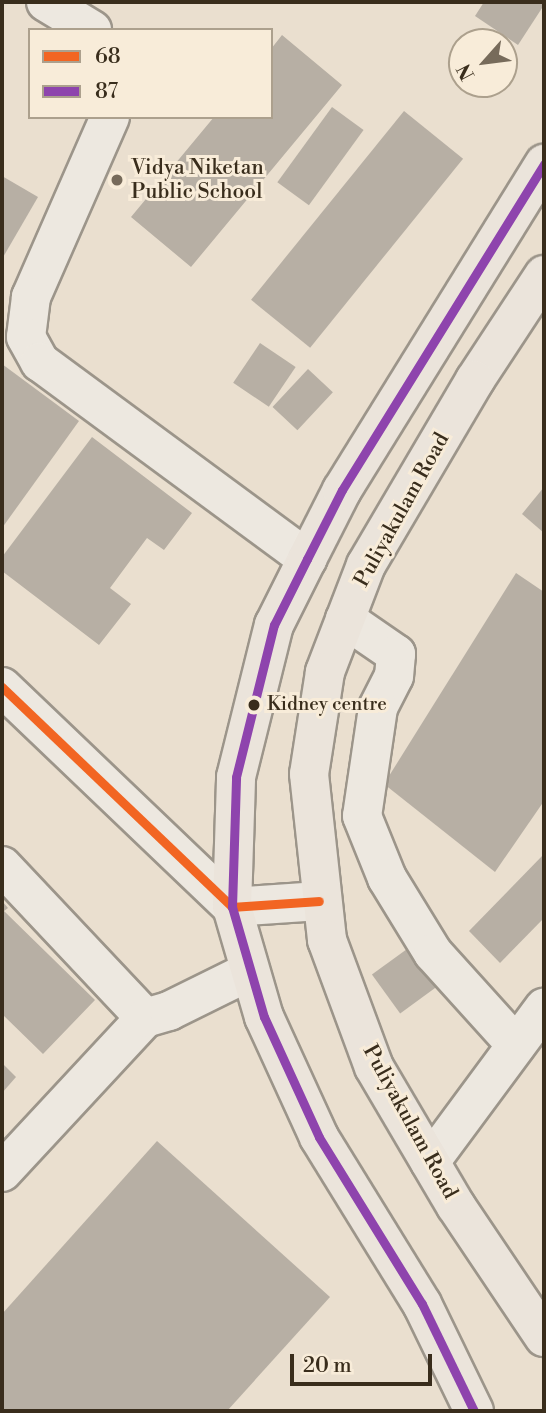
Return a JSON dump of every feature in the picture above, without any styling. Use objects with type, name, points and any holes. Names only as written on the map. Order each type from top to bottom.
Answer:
[{"type":"main road","points":[[474,1411],[422,1304],[319,1137],[264,1017],[233,907],[236,777],[274,625],[307,559],[342,490],[544,164]]},
{"type":"main road","name":"Puliyakulam Road","points":[[544,275],[475,380],[373,553],[325,672],[310,774],[319,901],[327,940],[374,1067],[430,1162],[544,1337]]},
{"type":"street","points":[[46,2],[89,28]]},
{"type":"street","points":[[109,119],[31,297],[26,337],[40,362],[307,559]]},
{"type":"street","points":[[345,619],[396,654],[397,666],[378,708],[362,816],[377,853],[433,953],[516,1045]]},
{"type":"street","points":[[2,687],[233,907],[319,901]]},
{"type":"street","points":[[2,866],[145,1018]]},
{"type":"street","points":[[2,1172],[145,1018],[169,1011],[250,971]]},
{"type":"street","points":[[430,1162],[544,1008]]},
{"type":"building","points":[[484,2],[544,2],[518,45],[518,28],[493,28],[475,16]]},
{"type":"building","points":[[282,35],[342,85],[191,267],[131,217],[212,119],[273,119],[273,46]]},
{"type":"building","points":[[332,107],[364,130],[309,205],[277,182]]},
{"type":"building","points":[[404,111],[463,159],[310,348],[251,300]]},
{"type":"building","points":[[2,176],[38,197],[2,259]]},
{"type":"building","points":[[260,343],[296,367],[269,407],[233,383]]},
{"type":"building","points":[[2,364],[79,421],[2,528]]},
{"type":"building","points":[[308,369],[333,392],[297,430],[273,407]]},
{"type":"building","points":[[92,437],[192,513],[164,550],[147,538],[110,588],[131,604],[99,645],[2,571],[2,557]]},
{"type":"building","points":[[544,487],[544,533],[522,514]]},
{"type":"building","points":[[516,573],[544,592],[544,801],[495,872],[384,784]]},
{"type":"building","points":[[544,854],[544,918],[500,963],[469,931]]},
{"type":"building","points":[[2,901],[8,908],[4,911],[95,1000],[43,1054],[2,1014]]},
{"type":"building","points":[[414,944],[442,983],[400,1013],[372,975]]},
{"type":"building","points":[[2,1063],[16,1077],[2,1093]]},
{"type":"building","points":[[157,1141],[330,1297],[227,1411],[2,1411],[2,1314]]},
{"type":"transit line","name":"87","points":[[474,1411],[422,1304],[319,1137],[264,1017],[232,907],[236,777],[274,625],[307,559],[342,490],[544,164]]},
{"type":"transit line","name":"68","points":[[2,687],[232,907],[319,901]]},
{"type":"place","name":"Vidya Niketan Public School","points":[[117,180]]},
{"type":"place","name":"Kidney centre","points":[[254,705]]}]
